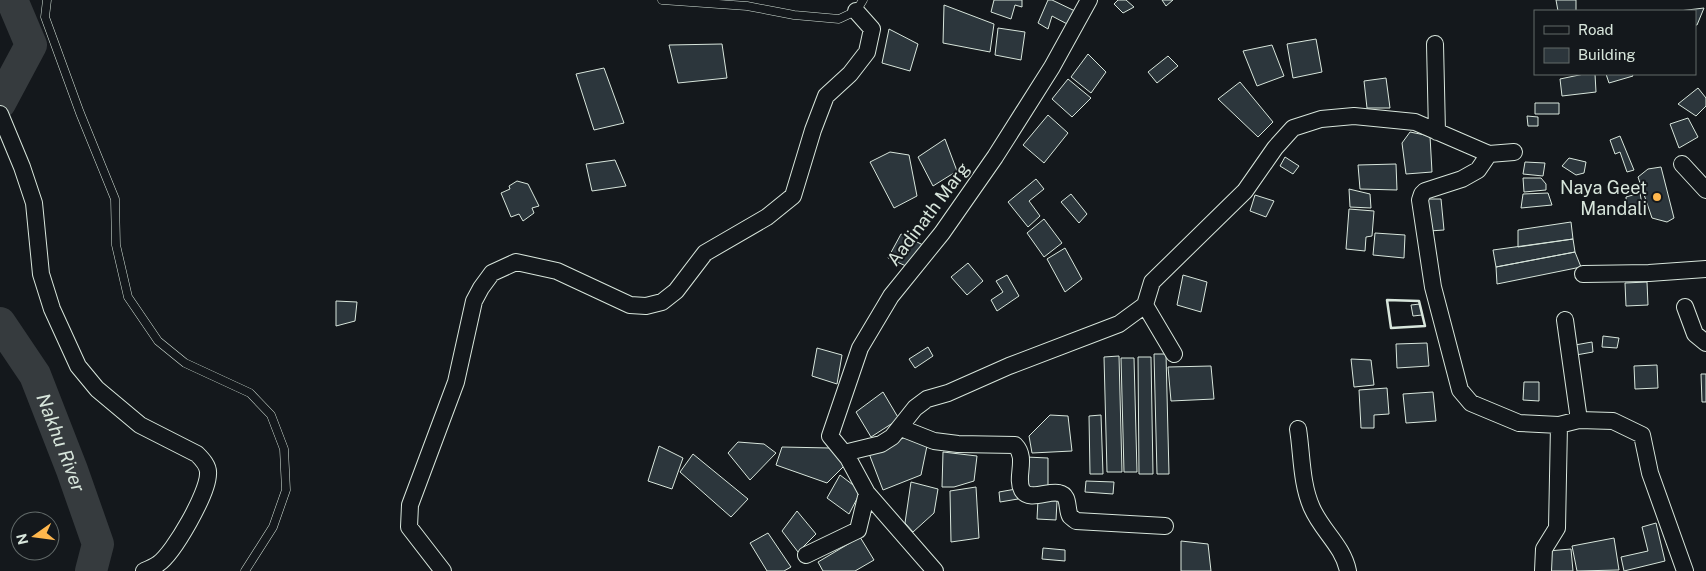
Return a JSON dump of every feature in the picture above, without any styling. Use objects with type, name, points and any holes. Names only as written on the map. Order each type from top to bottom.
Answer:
[{"type":"street","name":"Aadinath Marg","points":[[846,456],[830,436],[860,348],[891,296],[942,232],[995,157],[1052,67],[1089,0]]},
{"type":"street","points":[[443,571],[409,527],[410,511],[456,382],[474,301],[492,273],[516,262],[557,271],[630,305],[646,306],[662,302],[676,292],[705,253],[767,217],[793,196],[813,130],[826,96],[850,74],[867,52],[872,29],[859,5]]},
{"type":"street","points":[[1435,44],[1437,132]]},
{"type":"street","points":[[0,114],[22,167],[34,203],[41,274],[52,309],[78,366],[96,389],[140,425],[197,454],[205,462],[209,473],[204,494],[184,531],[159,564],[144,571]]},
{"type":"street","points":[[934,571],[867,493],[846,456],[881,444],[892,437],[915,408],[927,399],[948,393],[1009,366],[1119,324],[1145,305],[1152,282],[1245,191],[1293,128],[1321,119],[1354,116],[1415,122],[1490,154],[1514,152]]},
{"type":"street","points":[[1490,154],[1478,170],[1462,179],[1425,191],[1420,200],[1433,287],[1460,390],[1471,403],[1519,423],[1559,425],[1579,420],[1613,421],[1642,435],[1650,473],[1685,571]]},
{"type":"street","points":[[1682,164],[1706,190]]},
{"type":"street","points":[[1583,274],[1649,273],[1706,269]]},
{"type":"street","points":[[1145,305],[1174,354]]},
{"type":"street","points":[[1685,307],[1695,334],[1706,343]]},
{"type":"street","points":[[1565,320],[1579,420]]},
{"type":"street","points":[[1543,571],[1544,549],[1557,528],[1559,425]]},
{"type":"street","points":[[901,428],[934,441],[958,444],[1015,446],[1019,449],[1021,457],[1021,486],[1023,492],[1029,496],[1058,492],[1064,495],[1067,500],[1070,516],[1076,521],[1165,526]]},
{"type":"street","points":[[1298,428],[1306,488],[1312,507],[1336,543],[1346,561],[1348,571]]},
{"type":"street","points":[[806,555],[858,530],[867,493]]},
{"type":"lane","points":[[47,0],[46,17],[80,113],[115,199],[116,246],[128,297],[158,341],[185,363],[250,393],[271,415],[284,448],[286,490],[274,527],[245,571]]},
{"type":"lane","points":[[662,0],[747,3],[794,15],[838,19],[859,5]]},
{"type":"building","points":[[994,0],[1022,0],[1022,7],[1015,5],[1011,19],[991,12]]},
{"type":"building","points":[[1048,0],[1052,0],[1075,11],[1071,26],[1052,16],[1048,29],[1038,23]]},
{"type":"building","points":[[1118,0],[1126,0],[1134,7],[1123,13],[1114,4]]},
{"type":"building","points":[[1162,0],[1173,0],[1166,6]]},
{"type":"building","points":[[1556,0],[1576,0],[1576,10],[1558,10]]},
{"type":"building","points":[[944,5],[994,24],[990,52],[943,43]]},
{"type":"building","points":[[1704,8],[1697,25],[1696,10],[1687,10]]},
{"type":"building","points":[[998,28],[1025,32],[1021,60],[995,55]]},
{"type":"building","points":[[889,29],[918,44],[910,71],[882,63]]},
{"type":"building","points":[[1316,39],[1322,72],[1293,78],[1287,44]]},
{"type":"building","points":[[722,44],[727,78],[678,83],[669,45]]},
{"type":"building","points":[[1272,45],[1284,76],[1257,86],[1243,51]]},
{"type":"building","points":[[1088,54],[1106,72],[1091,93],[1071,77]]},
{"type":"building","points":[[1168,56],[1178,66],[1157,83],[1148,72]]},
{"type":"building","points":[[604,68],[624,123],[594,130],[576,74]]},
{"type":"building","points":[[1579,75],[1595,75],[1596,92],[1562,96],[1560,79]]},
{"type":"building","points":[[1606,75],[1633,76],[1609,83]]},
{"type":"building","points":[[1386,78],[1390,108],[1367,108],[1364,81]]},
{"type":"building","points":[[1068,79],[1091,98],[1072,117],[1052,99]]},
{"type":"building","points":[[1240,82],[1273,122],[1258,137],[1218,99]]},
{"type":"building","points":[[1698,88],[1706,98],[1706,106],[1696,116],[1678,104]]},
{"type":"building","points":[[1535,103],[1559,103],[1559,114],[1535,114]]},
{"type":"building","points":[[1048,115],[1068,133],[1044,163],[1023,145]]},
{"type":"building","points":[[1527,116],[1538,117],[1538,126],[1528,126]]},
{"type":"building","points":[[1688,118],[1698,137],[1679,148],[1670,124]]},
{"type":"building","points":[[1410,132],[1430,136],[1432,172],[1406,174],[1402,143]]},
{"type":"building","points":[[1620,136],[1634,170],[1627,172],[1620,152],[1615,154],[1610,140]]},
{"type":"building","points":[[945,139],[957,171],[933,186],[918,157]]},
{"type":"building","points":[[890,152],[909,155],[917,196],[894,208],[870,162]]},
{"type":"building","points":[[1285,157],[1299,166],[1293,174],[1280,166]]},
{"type":"building","points":[[1569,158],[1586,162],[1584,173],[1576,175],[1562,166]]},
{"type":"building","points":[[615,160],[626,186],[592,191],[586,164]]},
{"type":"building","points":[[1525,162],[1545,163],[1543,176],[1523,174]]},
{"type":"building","points":[[1396,164],[1397,190],[1360,189],[1358,165]]},
{"type":"building","name":"Naya Geet Mandali","points":[[1661,167],[1674,218],[1667,222],[1652,218],[1638,177],[1648,169]]},
{"type":"building","points":[[1523,178],[1541,178],[1546,184],[1546,190],[1524,192]]},
{"type":"building","points":[[1036,179],[1044,189],[1029,201],[1040,216],[1028,227],[1008,202]]},
{"type":"building","points":[[517,181],[528,184],[539,206],[532,208],[534,213],[523,221],[519,214],[511,217],[501,193],[510,189],[509,186]]},
{"type":"building","points":[[1349,189],[1370,194],[1371,208],[1350,207]]},
{"type":"building","points":[[1548,193],[1552,205],[1521,208],[1523,194]]},
{"type":"building","points":[[1640,193],[1643,210],[1627,213],[1626,197]]},
{"type":"building","points":[[1071,194],[1087,214],[1079,223],[1061,202]]},
{"type":"building","points":[[1255,195],[1274,201],[1266,217],[1250,211]]},
{"type":"building","points":[[1425,199],[1441,199],[1444,230],[1429,231]]},
{"type":"building","points":[[1349,209],[1374,211],[1372,236],[1366,237],[1365,251],[1346,249]]},
{"type":"building","points":[[1044,219],[1062,243],[1044,257],[1027,233]]},
{"type":"building","points":[[1571,222],[1573,239],[1518,247],[1518,230]]},
{"type":"building","points":[[1375,233],[1405,235],[1404,258],[1373,255]]},
{"type":"building","points":[[901,234],[923,245],[906,266],[888,258]]},
{"type":"building","points":[[1573,239],[1575,252],[1496,267],[1493,250]]},
{"type":"building","points":[[1065,248],[1082,279],[1065,292],[1047,259]]},
{"type":"building","points":[[1575,252],[1581,267],[1497,284],[1496,267]]},
{"type":"building","points":[[968,263],[983,281],[967,295],[951,277]]},
{"type":"building","points":[[1007,275],[1019,296],[997,311],[991,300],[1003,292],[996,281]]},
{"type":"building","points":[[1183,275],[1207,282],[1201,312],[1177,305]]},
{"type":"building","points":[[1647,282],[1648,305],[1626,306],[1625,283]]},
{"type":"building","points":[[336,301],[357,302],[355,321],[336,326]]},
{"type":"building","points":[[1420,304],[1422,315],[1413,316],[1411,305]]},
{"type":"building","points":[[1603,336],[1619,338],[1617,348],[1602,347]]},
{"type":"building","points":[[1592,342],[1593,352],[1576,355],[1575,345]]},
{"type":"building","points":[[1427,343],[1429,366],[1397,368],[1396,344]]},
{"type":"building","points":[[928,347],[933,356],[915,368],[909,359]]},
{"type":"building","points":[[817,348],[842,355],[837,384],[812,376]]},
{"type":"building","points":[[1154,354],[1166,354],[1169,474],[1157,474]]},
{"type":"building","points":[[1119,356],[1122,472],[1107,472],[1104,357]]},
{"type":"building","points":[[1138,357],[1151,357],[1153,474],[1139,474]]},
{"type":"building","points":[[1121,358],[1134,358],[1137,472],[1124,472]]},
{"type":"building","points":[[1351,359],[1371,360],[1374,385],[1354,387]]},
{"type":"building","points":[[1657,365],[1658,388],[1635,389],[1634,366]]},
{"type":"building","points":[[1211,366],[1214,399],[1171,401],[1168,367]]},
{"type":"building","points":[[1701,374],[1706,374],[1706,402],[1702,402]]},
{"type":"building","points":[[1524,382],[1539,382],[1539,401],[1523,400]]},
{"type":"building","points":[[1387,388],[1389,414],[1374,415],[1374,428],[1361,428],[1359,390]]},
{"type":"building","points":[[883,392],[899,419],[871,437],[856,412]]},
{"type":"building","points":[[1433,392],[1436,421],[1406,423],[1403,394]]},
{"type":"building","points":[[1050,415],[1068,416],[1072,451],[1032,453],[1029,436]]},
{"type":"building","points":[[1101,415],[1103,474],[1090,474],[1089,416]]},
{"type":"building","points":[[909,436],[928,441],[921,475],[883,490],[868,451]]},
{"type":"building","points":[[738,442],[764,444],[776,453],[750,480],[728,453]]},
{"type":"building","points":[[659,446],[683,458],[672,489],[648,481]]},
{"type":"building","points":[[782,447],[830,448],[846,464],[827,483],[776,465]]},
{"type":"building","points":[[943,452],[977,456],[974,481],[954,487],[942,487]]},
{"type":"building","points":[[693,454],[748,499],[731,517],[680,472]]},
{"type":"building","points":[[1026,457],[1048,458],[1048,488],[1025,489]]},
{"type":"building","points":[[840,475],[861,491],[849,514],[827,498]]},
{"type":"building","points":[[1086,481],[1114,482],[1113,494],[1085,492]]},
{"type":"building","points":[[911,482],[938,489],[934,513],[913,532],[905,523]]},
{"type":"building","points":[[976,487],[979,538],[951,542],[950,491]]},
{"type":"building","points":[[1016,489],[1018,499],[1000,502],[999,492]]},
{"type":"building","points":[[1038,500],[1057,501],[1056,520],[1037,519]]},
{"type":"building","points":[[797,511],[816,534],[798,552],[782,531]]},
{"type":"building","points":[[1656,523],[1665,561],[1624,571],[1621,557],[1648,551],[1642,527]]},
{"type":"building","points":[[768,533],[791,567],[784,571],[767,571],[750,543]]},
{"type":"building","points":[[860,537],[874,560],[855,571],[823,571],[818,562]]},
{"type":"building","points":[[1614,538],[1619,570],[1577,571],[1572,546]]},
{"type":"building","points":[[1181,541],[1208,544],[1211,571],[1181,571]]},
{"type":"building","points":[[1043,548],[1065,550],[1065,561],[1042,559]]},
{"type":"building","points":[[1571,549],[1573,571],[1550,571],[1548,551]]},
{"type":"waterway","name":"Nakhu River","points":[[0,103],[31,45],[12,0]]},
{"type":"waterway","name":"Nakhu River","points":[[0,323],[35,375],[72,470],[98,544],[91,571]]},
{"type":"wall","points":[[1387,300],[1419,301],[1425,326],[1391,328],[1387,300]]},
{"type":"place","name":"Naya Geet Mandali","points":[[1657,197]]}]
